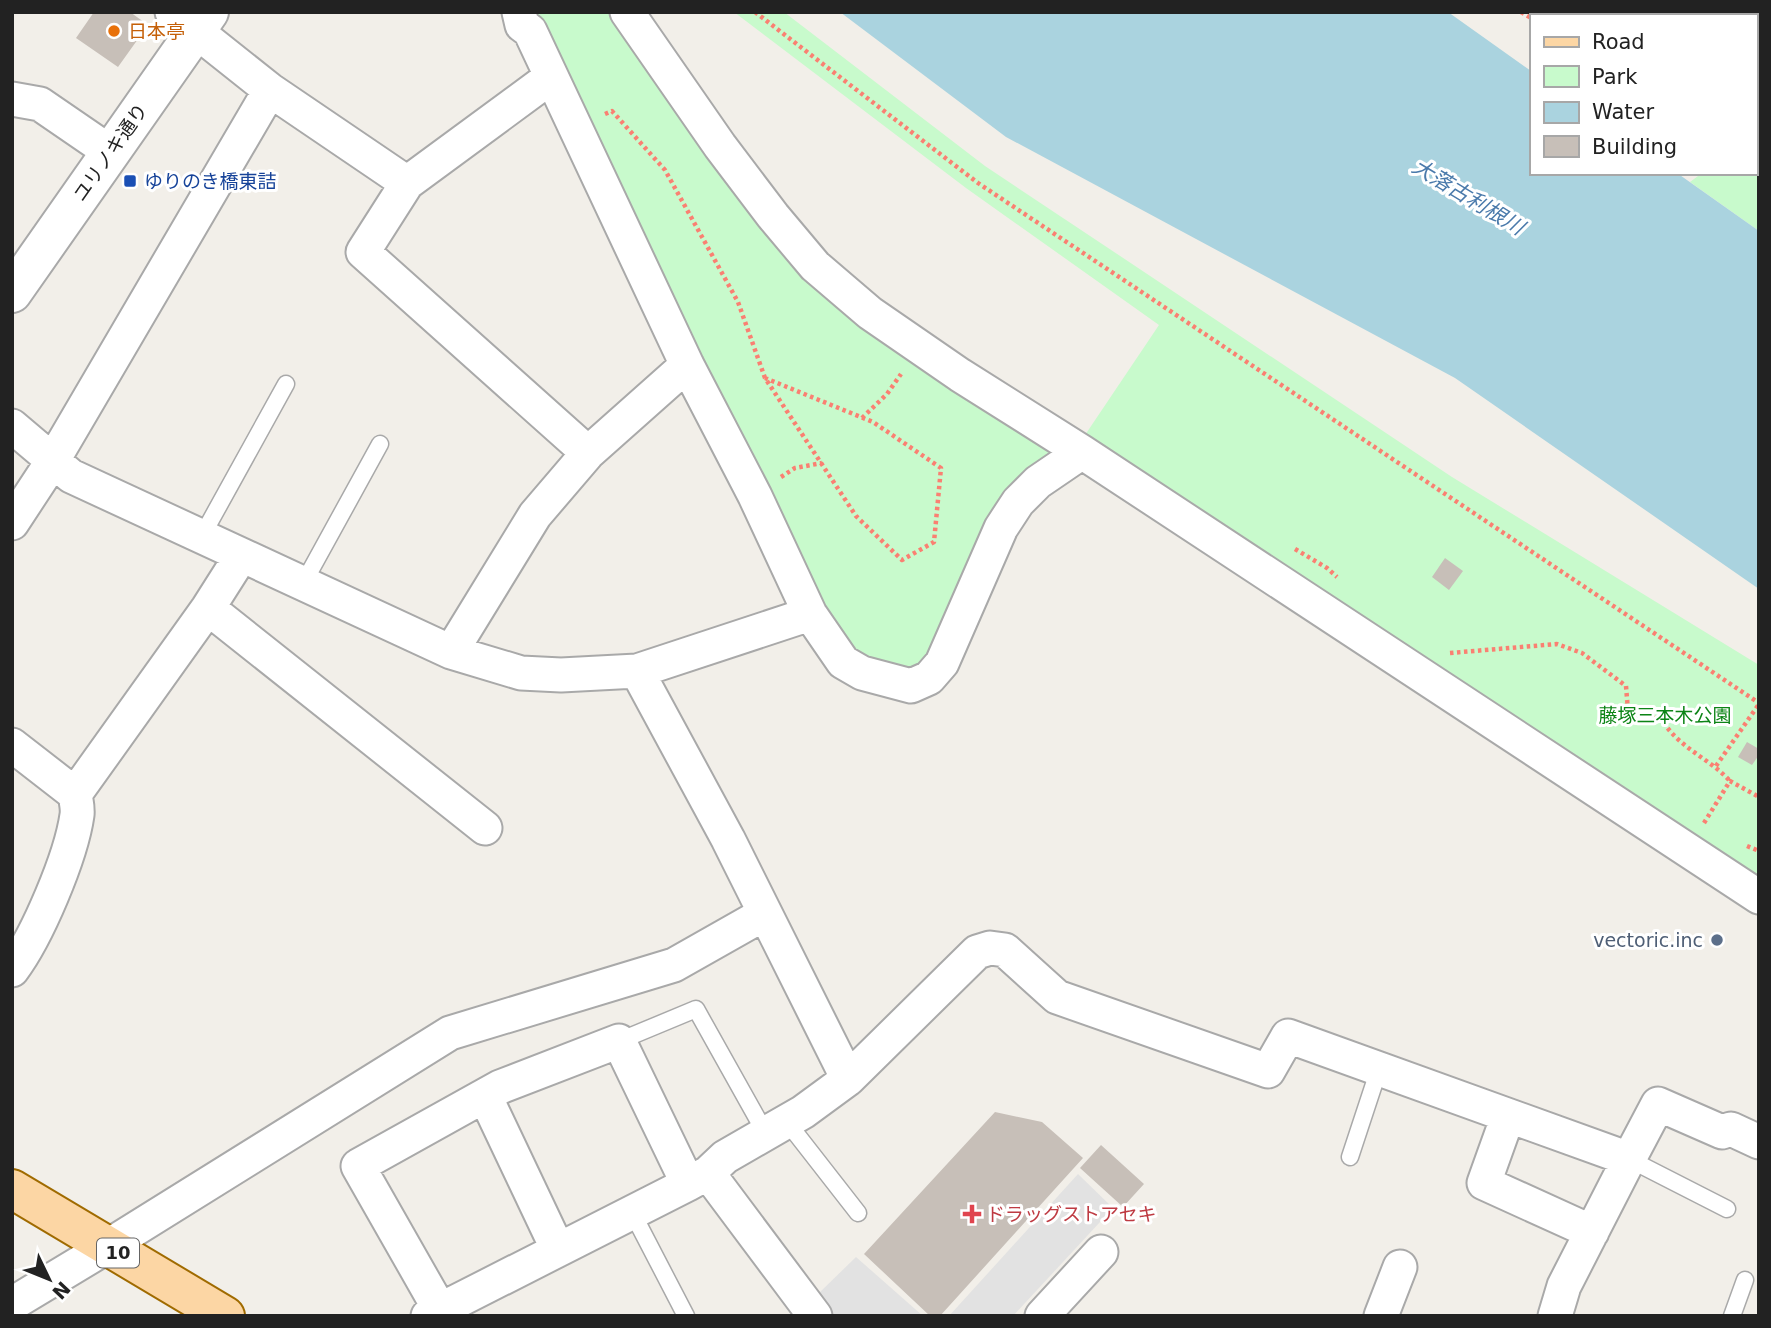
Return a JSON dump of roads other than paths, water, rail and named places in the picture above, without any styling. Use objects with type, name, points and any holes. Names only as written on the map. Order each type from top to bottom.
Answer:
[{"type":"main road","name":"10","points":[[12,1189],[225,1316]]},
{"type":"street","points":[[519,12],[522,25],[530,31],[687,365],[755,496],[810,614],[843,662],[862,674],[911,685],[929,678],[942,663],[1001,528],[1018,502],[1038,482],[1082,452]]},
{"type":"street","points":[[627,12],[720,146],[773,216],[815,266],[870,313],[1759,897]]},
{"type":"street","points":[[192,19],[270,90],[407,183]]},
{"type":"street","name":"ユリノキ通り","points":[[12,293],[110,152],[192,19]]},
{"type":"street","points":[[551,77],[407,183],[363,252],[588,453]]},
{"type":"street","points":[[12,523],[52,462],[270,90]]},
{"type":"street","points":[[12,99],[40,104],[110,152]]},
{"type":"street","points":[[451,652],[535,515],[588,453],[687,365]]},
{"type":"street","points":[[12,426],[71,476],[451,652],[521,673],[561,675],[637,671],[810,614]]},
{"type":"street","points":[[75,794],[208,608],[241,556]]},
{"type":"street","points":[[208,608],[485,828]]},
{"type":"street","points":[[637,671],[728,839],[848,1079]]},
{"type":"street","points":[[12,745],[75,794],[78,813],[65,863],[23,955],[12,970]]},
{"type":"street","points":[[12,1304],[450,1032],[674,965],[764,914]]},
{"type":"street","points":[[815,1316],[698,1178],[619,1041],[500,1087],[358,1166],[434,1313],[698,1178],[725,1157],[776,1128],[848,1079],[977,952],[990,948],[1005,950],[1057,997],[1268,1071],[1289,1036],[1629,1159]]},
{"type":"street","points":[[485,1096],[558,1250]]},
{"type":"street","points":[[1555,1316],[1564,1286],[1658,1104],[1722,1132],[1731,1129],[1759,1142]]},
{"type":"street","points":[[1508,1116],[1484,1183],[1592,1232]]},
{"type":"street","points":[[1042,1316],[1101,1252]]},
{"type":"street","points":[[1381,1316],[1400,1267]]},
{"type":"lane","points":[[202,536],[286,384]]},
{"type":"lane","points":[[303,584],[380,444]]},
{"type":"lane","points":[[619,1041],[696,1009],[776,1128],[858,1213]]},
{"type":"lane","points":[[1350,1157],[1379,1069]]},
{"type":"lane","points":[[1629,1159],[1727,1209]]},
{"type":"lane","points":[[632,1212],[686,1316]]},
{"type":"lane","points":[[1732,1316],[1745,1280]]},
{"type":"water","name":"大落古利根川","points":[[840,12],[1448,12],[1530,70],[1530,175],[1680,175],[1759,231],[1759,589],[1455,378],[1006,137]]},
{"type":"place","name":"日本亭","points":[[114,31]]},
{"type":"place","name":"ゆりのき橋東詰","points":[[130,181]]},
{"type":"place","name":"vectoric.inc","points":[[1717,940]]},
{"type":"place","name":"ドラッグストアセキ","points":[[972,1214]]},
{"type":"park label","name":"藤塚三本木公園","points":[[1665,715]]}]
